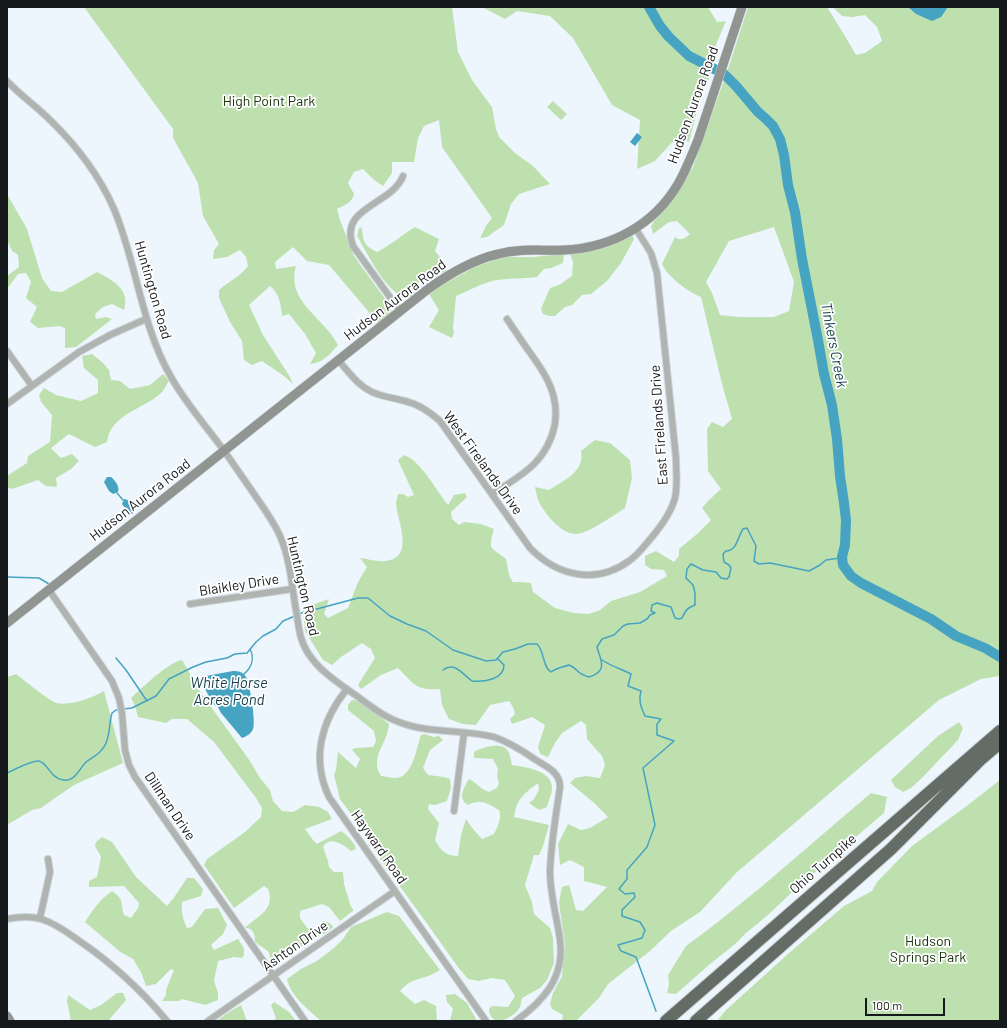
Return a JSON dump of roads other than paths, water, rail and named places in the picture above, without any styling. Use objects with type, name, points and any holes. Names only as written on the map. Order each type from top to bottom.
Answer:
[{"type":"highway","name":"Ohio Turnpike","points":[[666,1021],[1000,731]]},
{"type":"highway","points":[[696,1021],[886,854],[1000,742]]},
{"type":"street","name":"Hudson Aurora Road","points":[[7,623],[400,311],[455,271],[483,258],[499,253],[583,248],[609,241],[636,228],[664,202],[678,185],[685,171],[698,140],[742,7]]},
{"type":"street","name":"Huntington Road","points":[[7,81],[70,140],[99,181],[113,208],[127,243],[146,319],[157,349],[172,379],[272,520],[279,533],[286,553],[300,638],[307,652],[320,668],[347,689],[379,712],[399,722],[418,727],[488,736],[505,742],[553,771],[558,777],[560,781],[550,871],[551,892],[560,941],[560,957],[556,974],[548,991],[535,1006],[516,1021]]},
{"type":"street","points":[[400,311],[353,246],[350,233],[351,224],[357,216],[398,186],[403,176]]},
{"type":"street","name":"East Firelands Drive","points":[[524,539],[540,558],[554,567],[579,574],[605,572],[621,566],[640,551],[667,517],[672,506],[677,478],[657,273],[651,253],[636,228]]},
{"type":"street","points":[[7,404],[79,352],[110,335],[146,319]]},
{"type":"street","points":[[492,494],[526,471],[539,458],[552,437],[556,418],[554,396],[548,379],[507,319]]},
{"type":"street","points":[[7,352],[32,386]]},
{"type":"street","name":"West Firelands Drive","points":[[338,360],[354,378],[368,390],[386,397],[412,403],[427,410],[435,416],[446,428],[524,539]]},
{"type":"street","name":"Blaikley Drive","points":[[190,604],[292,589]]},
{"type":"street","name":"Dillman Drive","points":[[49,590],[112,681],[122,710],[125,750],[129,765],[135,777],[304,1021]]},
{"type":"street","name":"Hayward Road","points":[[347,689],[330,717],[323,734],[319,754],[321,776],[329,797],[486,1021]]},
{"type":"street","points":[[454,811],[464,733]]},
{"type":"street","points":[[40,918],[50,872],[48,859]]},
{"type":"street","name":"Ashton Drive","points":[[208,1021],[395,891]]},
{"type":"street","points":[[7,919],[20,917],[40,918],[58,927],[104,958],[142,993],[167,1021]]},
{"type":"street","points":[[7,1016],[10,1021]]},
{"type":"water","points":[[908,7],[948,7],[941,17],[932,21],[916,14]]},
{"type":"water","points":[[637,133],[642,137],[635,146],[630,142]]},
{"type":"water","points":[[107,477],[111,477],[116,482],[118,492],[113,494],[109,491],[104,482]]},
{"type":"water","points":[[124,499],[134,505],[135,511],[132,514],[129,513],[122,504]]},
{"type":"water","name":"White Horse Acres Pond","points":[[233,671],[241,672],[246,677],[252,703],[254,719],[253,729],[249,735],[242,738],[221,713],[218,707],[213,704],[203,685],[203,679],[206,676]]},
{"type":"waterway","name":"Tinkers Creek","points":[[649,7],[660,26],[669,37],[689,56],[724,74],[758,112],[773,126],[780,139],[788,185],[795,212],[802,259],[824,374],[832,405],[846,520],[845,545],[842,557],[843,565],[851,576],[861,583],[931,619],[956,636],[985,648],[1000,657]]},
{"type":"waterway","points":[[117,493],[123,500]]},
{"type":"waterway","points":[[298,614],[358,598],[368,598],[390,616],[426,631],[453,650],[486,661],[496,660],[503,652],[528,644],[537,644],[540,647],[546,666],[551,672],[569,665],[580,673],[589,677],[601,668],[602,664],[597,647],[602,639],[614,635],[623,626],[640,623],[647,619],[650,615],[655,613],[651,611],[652,605],[657,603],[671,607],[675,618],[679,619],[682,618],[688,608],[695,605],[693,585],[686,578],[687,569],[691,564],[703,570],[716,572],[721,578],[727,579],[731,568],[724,562],[723,554],[726,551],[733,549],[743,529],[747,528],[756,546],[754,561],[759,564],[770,563],[809,571],[826,560],[840,558]]},
{"type":"waterway","points":[[7,577],[39,578],[49,584]]},
{"type":"waterway","points":[[123,709],[132,708],[156,696],[169,679],[193,667],[206,662],[227,658],[235,654],[247,653],[263,636],[276,629],[283,621],[295,616]]},
{"type":"waterway","points":[[244,674],[252,663],[250,649]]},
{"type":"waterway","points":[[116,658],[147,701]]},
{"type":"waterway","points":[[443,670],[451,667],[455,668],[472,681],[482,681],[492,679],[501,674],[504,665],[498,659]]},
{"type":"waterway","points":[[602,660],[631,674],[628,686],[641,691],[640,701],[645,716],[661,719],[657,724],[657,735],[674,741],[643,768],[655,825],[647,847],[627,870],[627,879],[619,889],[625,894],[634,893],[635,897],[622,910],[622,916],[640,922],[645,930],[642,938],[618,945],[621,951],[636,957],[656,1011]]},
{"type":"waterway","points":[[7,773],[39,761],[42,762],[52,774],[59,779],[71,779],[86,762],[98,754],[102,749],[107,740],[112,713],[119,710]]},
{"type":"park label","name":"High Point Park","points":[[269,101]]},
{"type":"park label","name":"Hudson Springs Park","points":[[928,950]]}]
